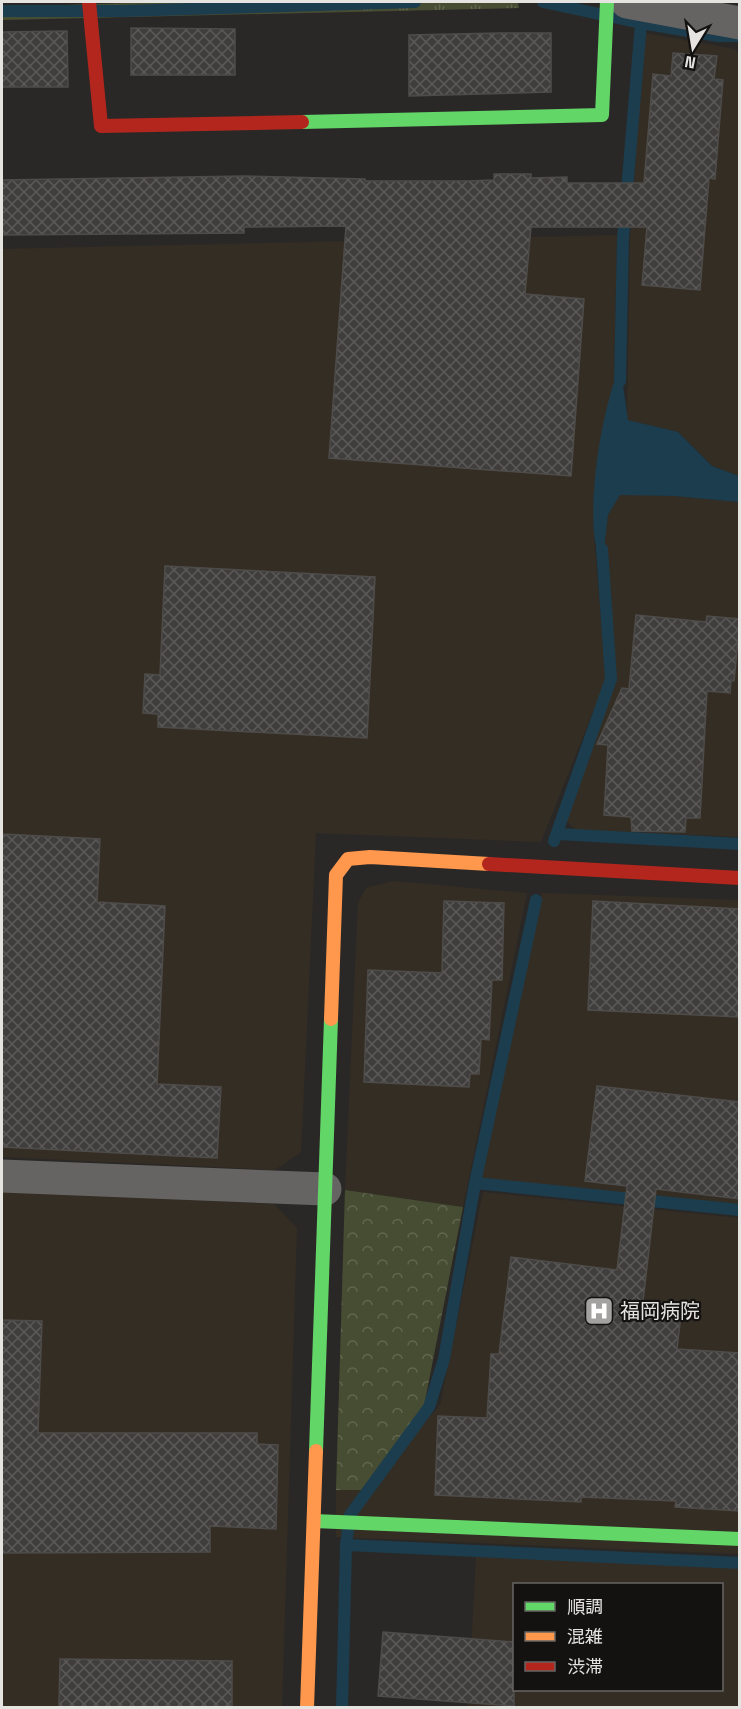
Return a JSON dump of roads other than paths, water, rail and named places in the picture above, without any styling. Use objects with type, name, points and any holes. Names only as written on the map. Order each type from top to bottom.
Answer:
[{"type":"street","points":[[89,2],[101,126],[602,115],[606,33],[623,3],[740,23]]},
{"type":"street","points":[[307,1707],[336,875],[348,859],[370,857],[740,878]]},
{"type":"street","points":[[2,1176],[325,1189]]},
{"type":"street","points":[[314,1521],[740,1539]]},
{"type":"water","points":[[620,365],[628,420],[678,432],[712,466],[739,476],[739,502],[674,496],[620,495],[608,515],[602,566],[594,534],[594,493],[603,426]]},
{"type":"waterway","points":[[2,11],[123,11],[415,2]]},
{"type":"waterway","points":[[543,2],[641,23],[639,17]]},
{"type":"waterway","points":[[620,381],[623,238],[641,23],[718,36],[737,36]]},
{"type":"waterway","points":[[554,841],[611,679],[602,549]]},
{"type":"waterway","points":[[557,834],[740,844]]},
{"type":"waterway","points":[[342,1708],[346,1545],[350,1515],[429,1407],[444,1359],[475,1183],[536,900]]},
{"type":"waterway","points":[[475,1183],[740,1210]]},
{"type":"waterway","points":[[346,1545],[740,1563]]},
{"type":"place","name":"福岡病院","points":[[599,1311]]}]
